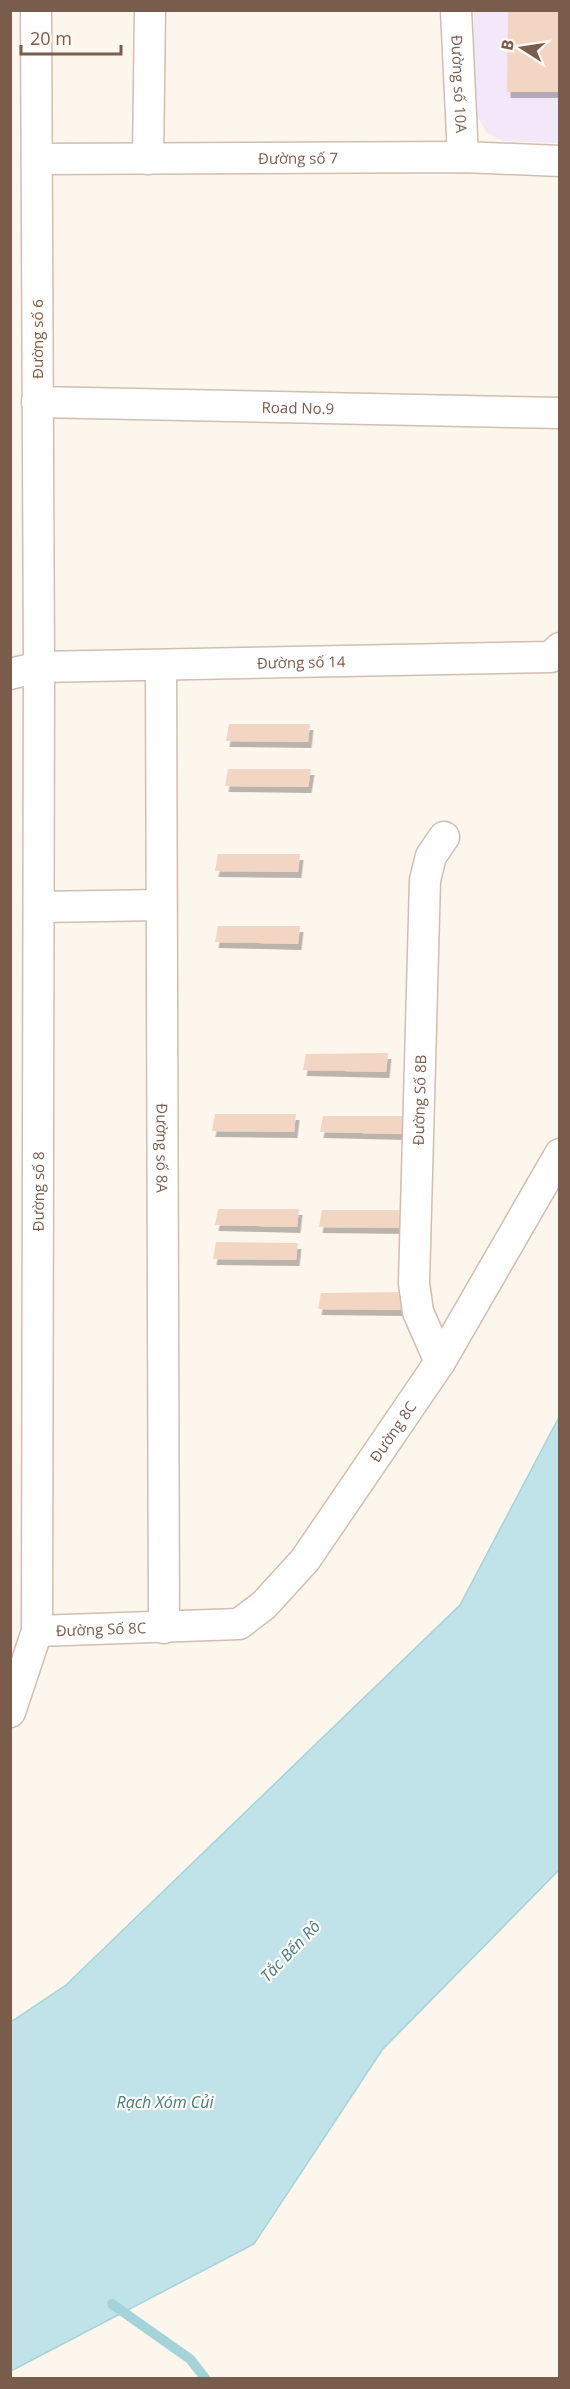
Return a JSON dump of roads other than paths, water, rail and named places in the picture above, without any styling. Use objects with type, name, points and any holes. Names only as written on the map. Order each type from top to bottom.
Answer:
[{"type":"street","name":"Đường số 6","points":[[36,10],[39,667]]},
{"type":"street","points":[[148,159],[150,10]]},
{"type":"street","name":"Đường số 10A","points":[[456,10],[463,157]]},
{"type":"street","name":"Đường số 7","points":[[37,159],[463,157],[560,161]]},
{"type":"street","name":"Road No.9","points":[[37,402],[560,413]]},
{"type":"street","name":"Đường số 14","points":[[39,667],[551,657],[560,648]]},
{"type":"street","name":"Đường số 8A","points":[[161,666],[164,1628]]},
{"type":"street","points":[[10,674],[39,667]]},
{"type":"street","name":"Đường số 8","points":[[10,1712],[37,1631],[39,667]]},
{"type":"street","name":"Đường Số 8B","points":[[440,1362],[418,1312],[414,1283],[425,880],[431,856],[444,837]]},
{"type":"street","points":[[39,907],[161,905]]},
{"type":"street","name":"Đường 8C","points":[[164,1628],[239,1624],[264,1605],[305,1560],[440,1362],[560,1154]]},
{"type":"street","name":"Đường Số 8C","points":[[37,1631],[164,1628]]},
{"type":"water","name":"Rạch Xóm Củi","points":[[559,1417],[559,1870],[382,2050],[254,2244],[11,2371],[11,2022],[66,1985],[460,1605]]},
{"type":"waterway","points":[[112,2304],[190,2359],[205,2378]]},
{"type":"water label","name":"Tắc Bến Rô","points":[[290,1951]]}]
